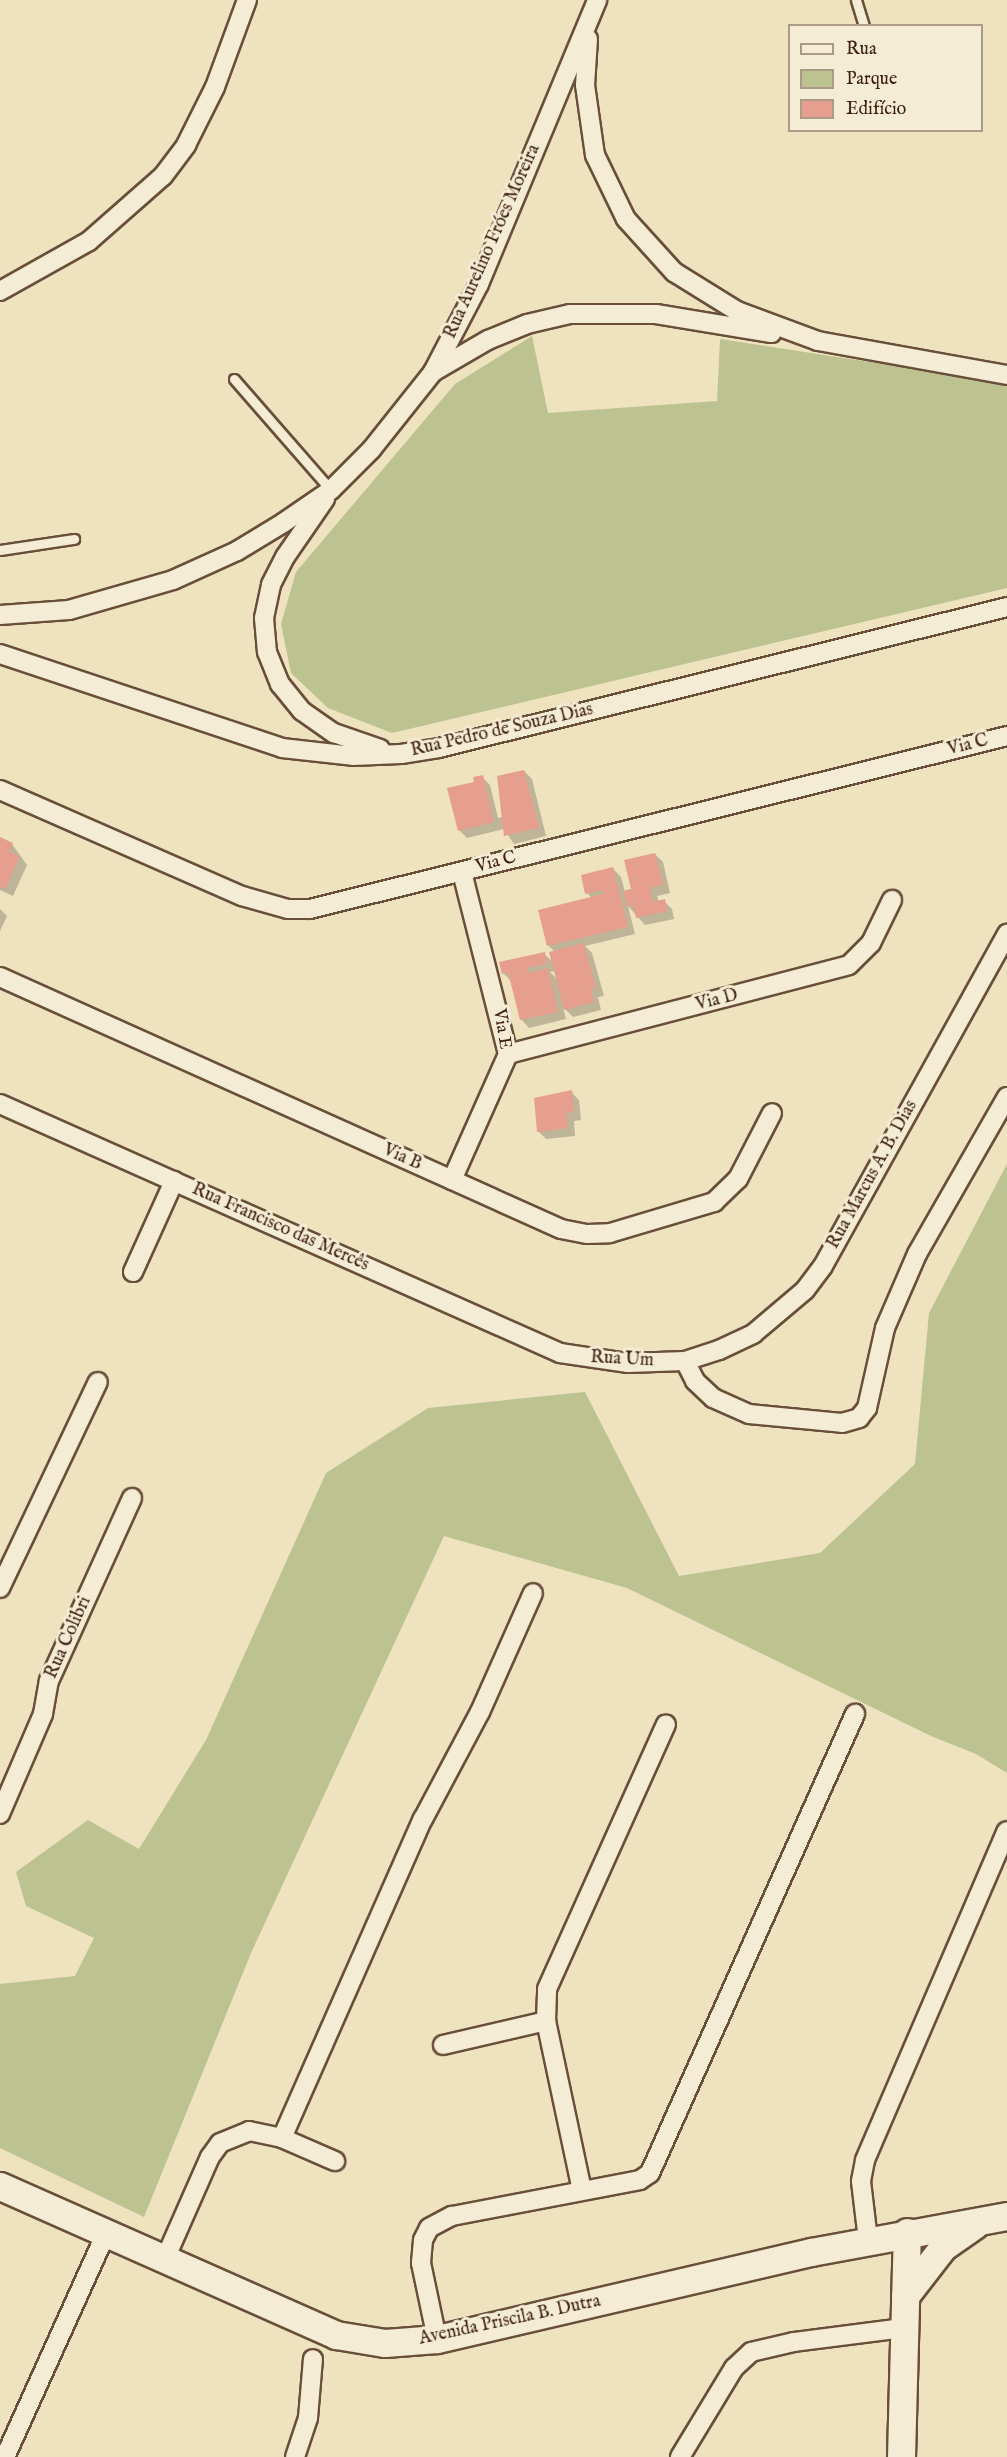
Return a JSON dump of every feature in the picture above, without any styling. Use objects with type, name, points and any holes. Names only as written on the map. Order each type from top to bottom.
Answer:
[{"type":"street","points":[[0,291],[89,242],[163,176],[186,145],[215,87],[247,0]]},
{"type":"street","points":[[594,8],[585,56],[588,120],[595,155],[626,219],[648,247],[706,294],[775,328],[818,341]]},
{"type":"street","name":"Rua Aurelino Fróes Moreira","points":[[0,615],[69,610],[173,580],[237,551],[331,490],[371,450],[434,372],[479,284],[594,8]]},
{"type":"street","points":[[434,372],[488,340],[527,324],[570,314],[656,314],[1007,375]]},
{"type":"street","points":[[331,490],[285,557],[271,585],[264,618],[267,652],[280,684],[302,711],[334,733],[401,754]]},
{"type":"street","name":"Rua Pedro de Souza Dias","points":[[0,654],[282,748],[353,756],[401,754],[439,748],[1005,608]]},
{"type":"street","name":"Via C","points":[[0,790],[242,896],[288,909],[331,905],[1007,736]]},
{"type":"street","name":"Via E","points":[[452,1180],[508,1054],[462,872]]},
{"type":"street","name":"Via D","points":[[508,1054],[849,965],[871,943],[892,900]]},
{"type":"street","name":"Rua Marcus A. B. Dias","points":[[685,1360],[719,1350],[753,1334],[805,1290],[823,1266],[1007,934]]},
{"type":"street","name":"Via B","points":[[0,977],[561,1229],[587,1234],[610,1233],[714,1202],[738,1179],[772,1113]]},
{"type":"street","points":[[685,1360],[695,1381],[713,1398],[749,1414],[842,1424],[859,1418],[867,1408],[875,1360],[897,1297],[917,1254],[1007,1097]]},
{"type":"street","name":"Rua Francisco das Mercês","points":[[1,1105],[560,1353]]},
{"type":"street","points":[[133,1272],[174,1181]]},
{"type":"street","name":"Rua Um","points":[[560,1353],[628,1363],[685,1360]]},
{"type":"street","points":[[0,1588],[98,1382]]},
{"type":"street","name":"Rua Colibri","points":[[0,1814],[43,1714],[49,1681],[132,1498]]},
{"type":"street","points":[[282,2138],[423,1819],[480,1712],[533,1593]]},
{"type":"street","points":[[436,2340],[421,2263],[423,2240],[429,2228],[453,2216],[640,2180],[658,2160],[855,1714]]},
{"type":"street","points":[[582,2190],[546,2021],[548,1989],[666,1724]]},
{"type":"street","points":[[868,2240],[861,2181],[865,2160],[1007,1831]]},
{"type":"street","points":[[443,2045],[546,2021]]},
{"type":"street","points":[[165,2259],[210,2157],[220,2143],[249,2131],[282,2138],[335,2161]]},
{"type":"street","name":"Avenida Priscila B. Dutra","points":[[0,2186],[336,2335],[385,2343],[436,2340],[868,2240],[907,2242],[945,2226],[999,2217]]},
{"type":"street","points":[[905,2296],[943,2247],[999,2217]]},
{"type":"street","points":[[5,2457],[106,2233]]},
{"type":"street","points":[[901,2457],[907,2242]]},
{"type":"street","points":[[676,2456],[734,2368],[751,2352],[794,2342],[904,2328]]},
{"type":"street","points":[[295,2457],[308,2418],[313,2359]]},
{"type":"lane","points":[[856,0],[863,24]]},
{"type":"lane","points":[[234,379],[331,490]]},
{"type":"lane","points":[[0,550],[74,538]]},
{"type":"green space","points":[[532,336],[548,413],[717,401],[720,339],[1007,383],[1007,588],[392,733],[328,708],[291,673],[281,624],[296,572],[455,384]]},
{"type":"green space","points":[[1007,1164],[1007,1773],[976,1754],[931,1736],[627,1588],[444,1536],[251,1953],[144,2217],[0,2148],[0,1984],[75,1976],[94,1938],[26,1906],[16,1872],[88,1820],[139,1849],[206,1740],[326,1473],[428,1408],[585,1392],[679,1576],[820,1553],[915,1464],[929,1313]]},
{"type":"building","points":[[524,770],[539,828],[504,836],[497,776]]},
{"type":"building","points":[[483,775],[494,822],[458,831],[447,788],[474,782],[473,777]]},
{"type":"building","points":[[0,837],[13,843],[9,851],[20,856],[5,889],[0,887]]},
{"type":"building","points":[[655,853],[663,885],[650,888],[653,902],[665,899],[667,911],[636,918],[633,905],[627,907],[623,891],[631,889],[624,860]]},
{"type":"building","points":[[613,867],[628,927],[547,946],[538,910],[603,894],[602,890],[585,894],[581,875]]},
{"type":"building","points":[[584,943],[596,988],[591,989],[594,1002],[564,1010],[549,952]]},
{"type":"building","points":[[545,952],[547,964],[527,968],[528,973],[548,968],[558,1012],[520,1020],[508,972],[502,974],[499,962]]},
{"type":"building","points":[[572,1090],[574,1112],[566,1113],[568,1128],[537,1132],[534,1098]]}]
